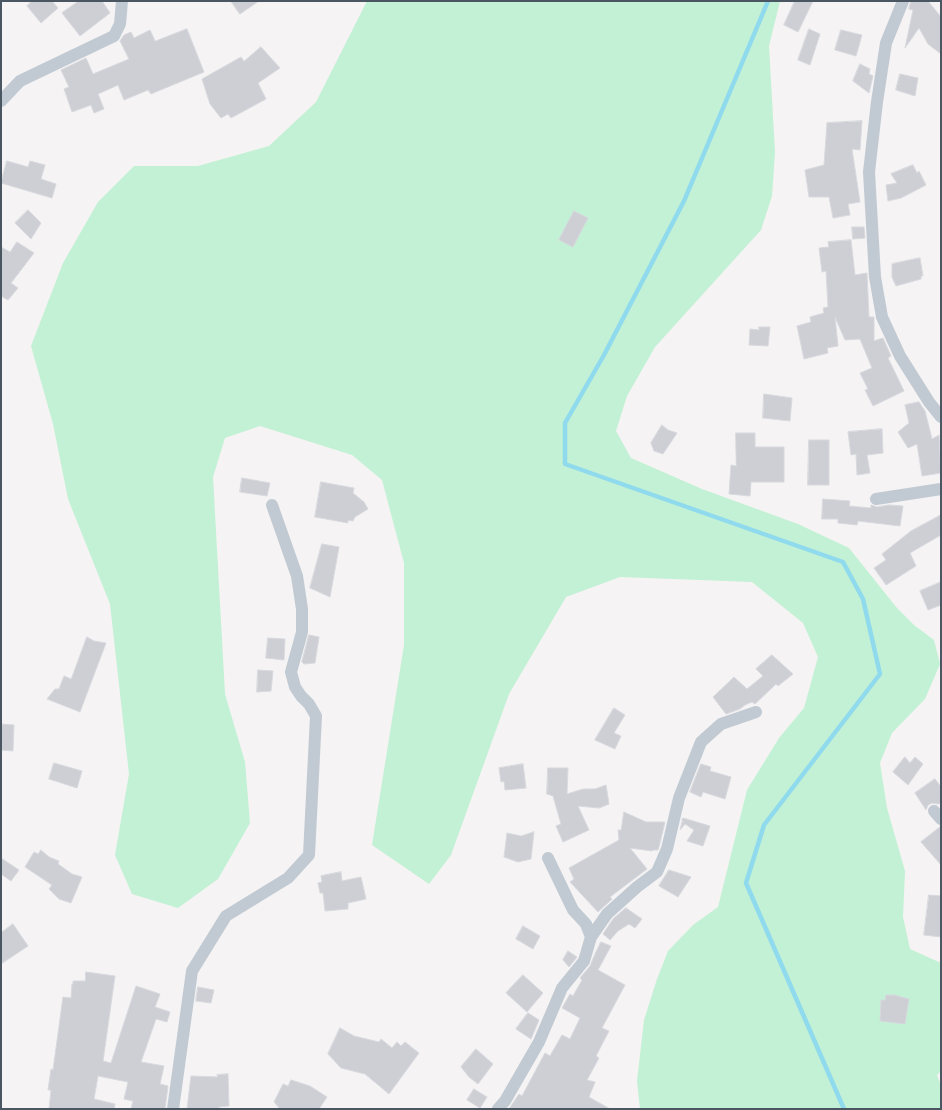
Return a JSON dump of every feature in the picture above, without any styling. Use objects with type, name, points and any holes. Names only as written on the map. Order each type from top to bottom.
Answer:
[{"type":"street","points":[[1,101],[20,81],[114,36],[120,24],[122,1]]},
{"type":"street","points":[[903,1],[886,43],[869,172],[875,277],[882,317],[900,356],[929,402],[941,417]]},
{"type":"street","points":[[876,499],[941,489]]},
{"type":"street","points":[[173,1109],[192,971],[226,916],[288,878],[309,855],[316,716],[295,687],[291,672],[302,632],[302,609],[297,576],[272,505]]},
{"type":"street","points":[[498,1109],[505,1101],[539,1042],[562,988],[584,961],[592,937],[607,914],[657,872],[667,849],[685,780],[701,742],[720,724],[756,712]]},
{"type":"street","points":[[548,858],[573,910],[586,924],[592,937]]},
{"type":"green space","points":[[367,1],[780,1],[769,46],[775,152],[772,196],[761,230],[655,347],[627,396],[616,431],[631,458],[702,489],[798,524],[849,548],[897,608],[914,625],[934,640],[940,664],[925,699],[892,733],[880,763],[887,808],[905,871],[903,917],[910,949],[941,963],[941,1071],[937,1075],[941,1086],[941,1109],[640,1109],[637,1081],[644,1020],[668,951],[693,925],[718,907],[747,790],[779,738],[804,708],[818,657],[803,623],[752,582],[620,577],[566,597],[509,694],[451,855],[429,884],[372,845],[404,645],[404,563],[382,480],[352,455],[260,426],[225,438],[213,477],[225,694],[245,762],[250,823],[218,879],[178,908],[132,894],[115,855],[129,774],[110,604],[68,499],[53,424],[31,346],[63,263],[98,202],[134,166],[198,166],[269,146],[316,102]]},
{"type":"building","points":[[32,1],[52,1],[58,8],[41,23],[27,6]]},
{"type":"building","points":[[79,1],[102,1],[110,13],[80,36],[62,13]]},
{"type":"building","points":[[231,1],[259,1],[240,14]]},
{"type":"building","points":[[795,1],[813,1],[798,32],[784,25]]},
{"type":"building","points":[[911,1],[928,1],[941,17],[941,54],[928,44],[919,28],[905,48],[913,10],[909,9]]},
{"type":"building","points":[[187,29],[204,72],[151,94],[148,90],[124,100],[118,85],[98,94],[104,109],[94,113],[91,105],[72,112],[64,89],[69,87],[61,70],[86,58],[93,74],[129,59],[120,41],[124,35],[131,32],[134,38],[150,30],[155,41]]},
{"type":"building","points":[[809,29],[820,34],[810,65],[798,60]]},
{"type":"building","points":[[841,30],[862,35],[856,56],[835,50]]},
{"type":"building","points":[[261,47],[280,68],[258,83],[266,99],[231,118],[228,114],[221,118],[210,104],[202,79],[241,57],[244,61]]},
{"type":"building","points":[[860,64],[870,69],[869,74],[873,76],[869,93],[853,81]]},
{"type":"building","points":[[900,74],[918,78],[915,96],[896,90]]},
{"type":"building","points":[[862,121],[860,150],[852,149],[860,202],[848,204],[850,215],[833,218],[829,197],[809,197],[805,170],[824,165],[827,123]]},
{"type":"building","points":[[7,161],[28,167],[30,161],[45,165],[41,179],[56,184],[52,198],[1,183]]},
{"type":"building","points":[[913,165],[917,173],[919,171],[926,185],[901,198],[888,201],[886,185],[897,183],[891,174]]},
{"type":"building","points":[[28,210],[41,223],[31,239],[15,223]]},
{"type":"building","points":[[574,211],[588,218],[573,247],[559,240]]},
{"type":"building","points":[[852,227],[864,227],[865,238],[853,239]]},
{"type":"building","points":[[851,240],[855,275],[867,273],[869,317],[874,317],[874,341],[883,338],[891,356],[888,358],[904,391],[873,406],[865,390],[868,389],[860,373],[872,368],[860,339],[845,340],[835,317],[838,346],[827,348],[828,353],[804,359],[797,326],[811,322],[810,317],[824,313],[823,308],[828,307],[826,271],[822,272],[819,248],[829,247],[828,242]]},
{"type":"building","points":[[17,242],[34,253],[11,283],[18,288],[8,300],[1,296],[1,247],[10,252]]},
{"type":"building","points":[[920,258],[923,276],[921,276],[921,279],[896,286],[892,277],[892,264]]},
{"type":"building","points":[[759,327],[770,327],[768,346],[749,345],[750,329],[759,330]]},
{"type":"building","points":[[764,394],[792,398],[790,421],[763,418]]},
{"type":"building","points":[[919,402],[925,411],[932,439],[939,435],[941,473],[922,476],[917,444],[908,448],[898,432],[909,423],[905,405]]},
{"type":"building","points":[[662,425],[668,430],[677,433],[663,454],[654,451],[651,443]]},
{"type":"building","points":[[882,429],[883,453],[867,455],[870,473],[857,475],[856,454],[851,455],[848,432]]},
{"type":"building","points":[[736,433],[755,433],[755,447],[784,447],[784,482],[751,482],[750,496],[729,494],[731,465],[736,466]]},
{"type":"building","points":[[809,440],[829,440],[829,485],[808,485]]},
{"type":"building","points":[[242,478],[270,483],[267,496],[240,492]]},
{"type":"building","points":[[321,482],[354,488],[353,493],[364,502],[368,509],[355,517],[353,521],[348,520],[348,523],[315,517]]},
{"type":"building","points":[[823,499],[850,501],[849,506],[871,508],[871,505],[877,507],[889,505],[903,506],[900,526],[858,521],[857,525],[838,523],[838,519],[822,519]]},
{"type":"building","points":[[941,515],[941,535],[910,553],[916,566],[886,585],[874,568],[886,560],[882,554],[911,531]]},
{"type":"building","points":[[322,544],[339,547],[330,597],[310,588]]},
{"type":"building","points":[[941,582],[941,605],[928,610],[920,591]]},
{"type":"building","points":[[309,635],[319,637],[315,663],[304,664],[302,662]]},
{"type":"building","points":[[87,637],[94,641],[106,643],[80,712],[47,699],[55,689],[59,689],[64,676],[71,679]]},
{"type":"building","points":[[268,638],[285,639],[284,660],[266,658]]},
{"type":"building","points":[[772,655],[793,674],[778,686],[776,684],[755,704],[752,702],[726,714],[713,697],[734,677],[747,689],[763,676],[756,669]]},
{"type":"building","points":[[258,670],[273,671],[271,691],[257,692]]},
{"type":"building","points":[[614,708],[625,715],[614,733],[621,736],[615,749],[595,740]]},
{"type":"building","points":[[1,724],[14,725],[13,751],[1,750]]},
{"type":"building","points":[[905,757],[910,763],[915,757],[923,764],[908,785],[893,772]]},
{"type":"building","points":[[54,763],[82,771],[77,788],[49,779]]},
{"type":"building","points":[[523,764],[526,788],[505,790],[504,781],[501,782],[499,768]]},
{"type":"building","points":[[701,764],[711,767],[710,771],[731,777],[725,799],[703,792],[701,797],[690,792]]},
{"type":"building","points":[[548,768],[568,768],[567,794],[606,785],[609,804],[599,808],[578,806],[589,830],[563,842],[556,826],[561,824],[553,796],[547,794]]},
{"type":"building","points":[[935,779],[941,787],[941,803],[932,803],[928,805],[926,810],[915,793]]},
{"type":"building","points":[[624,812],[646,822],[665,822],[659,847],[658,850],[652,851],[630,848],[647,869],[610,897],[612,899],[598,912],[570,882],[574,879],[569,868],[619,840],[618,830],[621,830]]},
{"type":"building","points":[[683,818],[710,826],[703,846],[687,841],[694,830],[685,824],[680,830],[682,822],[684,822],[682,821]]},
{"type":"building","points":[[941,827],[941,865],[921,842]]},
{"type":"building","points":[[534,832],[531,859],[518,862],[504,857],[507,833],[521,836]]},
{"type":"building","points":[[41,850],[49,857],[59,861],[58,864],[72,874],[82,877],[71,903],[59,899],[49,889],[52,885],[25,867],[34,852],[38,854]]},
{"type":"building","points":[[1,858],[19,870],[11,881],[1,874]]},
{"type":"building","points":[[669,870],[691,877],[678,897],[659,886]]},
{"type":"building","points":[[341,872],[342,881],[361,877],[366,899],[348,903],[348,909],[325,911],[323,893],[320,893],[318,883],[322,882],[321,876]]},
{"type":"building","points":[[929,895],[941,896],[941,937],[924,935]]},
{"type":"building","points":[[626,908],[642,919],[635,928],[629,924],[618,931],[610,940],[603,934],[613,919]]},
{"type":"building","points":[[13,924],[28,946],[1,964],[1,933]]},
{"type":"building","points":[[523,926],[540,936],[533,949],[516,939]]},
{"type":"building","points":[[601,942],[611,946],[598,970],[625,985],[602,1028],[609,1031],[596,1056],[599,1058],[587,1080],[595,1082],[589,1097],[610,1109],[509,1109],[519,1094],[522,1096],[545,1053],[550,1056],[562,1035],[570,1039],[580,1018],[562,1008],[570,994],[573,996],[582,980],[580,978],[590,966]]},
{"type":"building","points":[[568,951],[577,957],[569,967],[563,960]]},
{"type":"building","points":[[86,972],[115,976],[103,1061],[111,1063],[136,986],[160,994],[155,1007],[170,1012],[167,1022],[156,1019],[141,1062],[164,1066],[160,1084],[168,1086],[165,1109],[131,1109],[133,1101],[124,1099],[128,1082],[98,1076],[94,1099],[115,1104],[114,1109],[49,1109],[51,1090],[48,1090],[51,1069],[53,1070],[63,997],[71,998],[73,981],[85,981]]},
{"type":"building","points":[[523,975],[543,993],[527,1012],[506,993]]},
{"type":"building","points":[[198,987],[214,990],[211,1003],[196,1001]]},
{"type":"building","points":[[886,995],[909,999],[905,1024],[880,1021],[881,1000],[885,1000]]},
{"type":"building","points":[[528,1013],[539,1020],[531,1039],[516,1029]]},
{"type":"building","points":[[340,1028],[354,1036],[379,1042],[381,1039],[392,1048],[397,1042],[401,1046],[405,1042],[419,1053],[389,1094],[365,1074],[341,1068],[328,1054]]},
{"type":"building","points":[[476,1049],[493,1064],[478,1084],[461,1067]]},
{"type":"building","points":[[228,1074],[229,1106],[219,1107],[219,1109],[187,1109],[191,1076],[218,1077],[217,1075]]},
{"type":"building","points":[[291,1080],[310,1086],[327,1097],[319,1109],[280,1109],[274,1102],[283,1084],[288,1086]]},
{"type":"building","points":[[474,1089],[487,1097],[480,1108],[467,1100]]},
{"type":"waterway","points":[[768,1],[684,201],[604,355],[565,423],[565,464],[843,562],[863,599],[880,674],[764,825],[746,883],[844,1109]]}]
